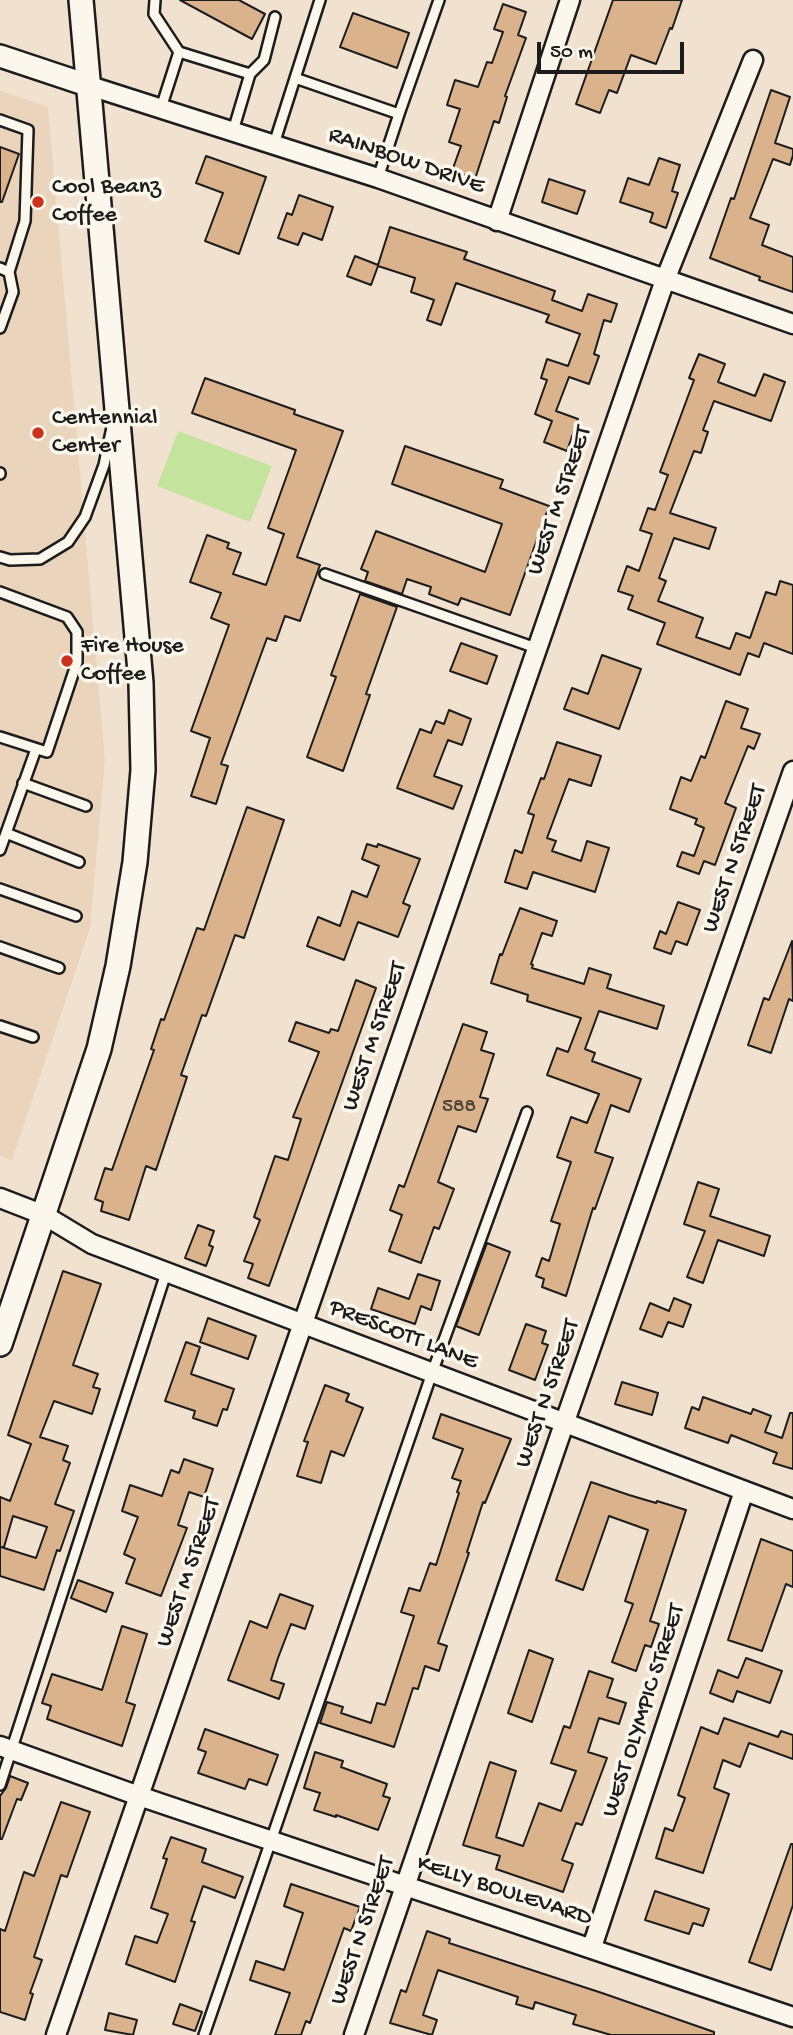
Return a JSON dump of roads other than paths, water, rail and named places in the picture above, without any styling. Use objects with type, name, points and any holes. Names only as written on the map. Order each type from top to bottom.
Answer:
[{"type":"main road","points":[[0,1344],[99,1049],[118,966],[135,862],[144,769],[141,683],[81,0]]},
{"type":"street","points":[[497,221],[570,0]]},
{"type":"street","name":"RAINBOW DRIVE","points":[[0,56],[378,178],[793,324]]},
{"type":"street","name":"WEST M STREET","points":[[56,2035],[665,280],[753,60]]},
{"type":"street","name":"WEST N STREET","points":[[354,2035],[793,771]]},
{"type":"street","name":"PRESCOTT LANE","points":[[0,1198],[44,1215],[92,1244],[793,1509]]},
{"type":"street","name":"WEST OLYMPIC STREET","points":[[592,1947],[744,1491]]},
{"type":"street","name":"KELLY BOULEVARD","points":[[6,1749],[793,2017]]},
{"type":"lane","points":[[155,0],[154,13],[179,52],[250,74]]},
{"type":"lane","points":[[274,144],[320,0]]},
{"type":"lane","points":[[378,178],[439,0]]},
{"type":"lane","points":[[233,131],[250,74],[264,60],[275,17]]},
{"type":"lane","points":[[161,108],[179,52]]},
{"type":"lane","points":[[295,78],[399,114]]},
{"type":"lane","points":[[0,120],[28,130],[25,221],[5,270],[13,292],[0,328]]},
{"type":"lane","points":[[0,557],[10,560],[40,559],[68,542],[85,517],[104,465],[117,400]]},
{"type":"lane","points":[[325,574],[536,648]]},
{"type":"lane","points":[[0,592],[67,617],[77,632],[76,662],[47,752],[0,737]]},
{"type":"lane","points":[[0,850],[36,749]]},
{"type":"lane","points":[[23,783],[86,806]]},
{"type":"lane","points":[[6,833],[79,862]]},
{"type":"lane","points":[[0,889],[76,916]]},
{"type":"lane","points":[[0,947],[59,968]]},
{"type":"lane","points":[[0,1026],[33,1037]]},
{"type":"lane","points":[[204,2035],[432,1373],[527,1112]]},
{"type":"lane","points":[[0,1785],[6,1749],[166,1273]]},
{"type":"place","name":"Cool Beanz Coffee","points":[[38,202]]},
{"type":"place","name":"Centennial Center","points":[[38,433]]},
{"type":"place","name":"Fire House Coffee","points":[[67,661]]}]
